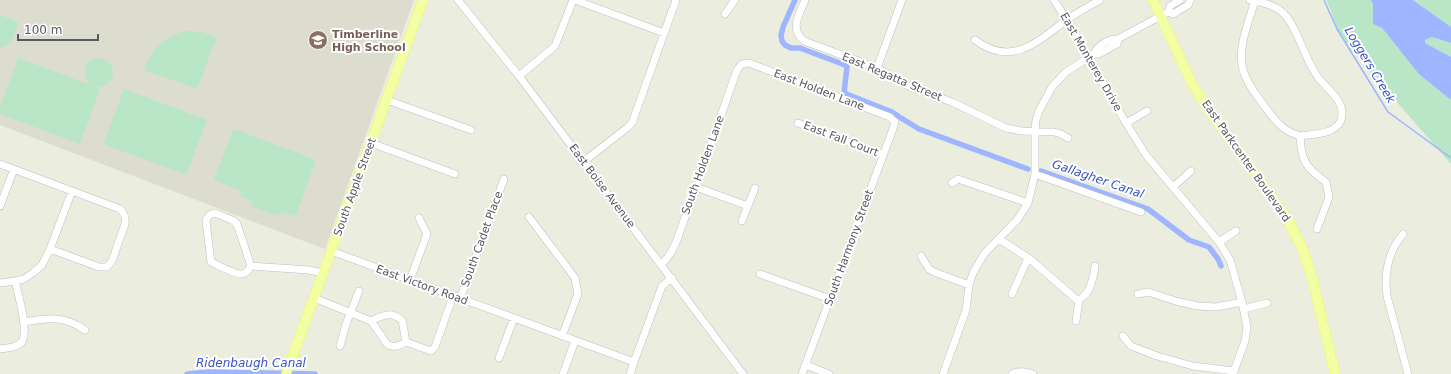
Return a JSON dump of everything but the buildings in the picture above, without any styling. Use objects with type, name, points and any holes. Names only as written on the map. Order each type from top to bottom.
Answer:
[{"type":"main road","name":"South Apple Street","points":[[286,374],[423,0]]},
{"type":"main road","name":"East Parkcenter Boulevard","points":[[1153,0],[1164,14],[1192,84],[1212,115],[1286,216],[1303,250],[1313,281],[1335,374]]},
{"type":"street","name":"East Boise Avenue","points":[[458,0],[519,76],[743,374]]},
{"type":"street","points":[[519,76],[555,46],[574,0],[664,33]]},
{"type":"street","points":[[583,162],[632,122],[676,0]]},
{"type":"street","points":[[726,14],[735,0]]},
{"type":"street","name":"East Regatta Street","points":[[805,0],[795,25],[797,34],[804,41],[877,68],[908,86],[952,102],[995,124],[1014,130],[1054,132],[1068,138]]},
{"type":"street","points":[[877,68],[902,0]]},
{"type":"street","name":"East Monterey Drive","points":[[1054,0],[1091,55],[1126,123],[1146,155],[1219,242],[1230,260],[1243,306],[1247,332],[1243,349],[1234,372]]},
{"type":"street","points":[[975,40],[984,47],[1005,52],[1014,51],[1033,45],[1068,20],[1100,0]]},
{"type":"street","points":[[943,374],[966,310],[969,285],[979,262],[984,254],[1017,220],[1028,202],[1035,174],[1036,120],[1039,111],[1052,87],[1066,72],[1091,55],[1096,48],[1113,38],[1118,39],[1164,14],[1170,6],[1180,0]]},
{"type":"street","points":[[1164,14],[1174,14],[1188,5],[1190,0]]},
{"type":"street","points":[[1253,0],[1279,9],[1286,16],[1293,27],[1310,65],[1341,105],[1341,118],[1335,128],[1327,132],[1300,136],[1289,132],[1280,126],[1252,90],[1243,70],[1243,43],[1253,0]]},
{"type":"street","name":"East Holden Lane","points":[[742,64],[749,63],[890,117],[895,122]]},
{"type":"street","name":"South Holden Lane","points":[[661,264],[671,253],[737,70],[742,64]]},
{"type":"street","points":[[387,100],[471,130]]},
{"type":"street","name":"East Monterey Drive","points":[[1126,123],[1147,111]]},
{"type":"street","name":"South Harmony Street","points":[[802,374],[895,122]]},
{"type":"street","name":"East Fall Court","points":[[798,123],[883,155]]},
{"type":"street","points":[[1300,136],[1301,152],[1305,163],[1311,172],[1326,182],[1329,197],[1317,229]]},
{"type":"street","points":[[371,143],[455,174]]},
{"type":"street","points":[[0,164],[120,209],[126,219],[112,261],[107,267],[98,267],[50,249]]},
{"type":"street","points":[[0,206],[14,169]]},
{"type":"street","points":[[1173,187],[1191,171]]},
{"type":"street","points":[[1035,174],[1141,212]]},
{"type":"street","name":"South Cadet Place","points":[[406,342],[431,351],[434,347],[457,298],[504,179]]},
{"type":"street","points":[[952,183],[958,179],[1028,202]]},
{"type":"street","points":[[696,186],[748,206]]},
{"type":"street","points":[[742,221],[755,188]]},
{"type":"street","points":[[0,283],[24,278],[42,265],[50,249],[72,191]]},
{"type":"street","points":[[215,213],[232,220],[237,224],[251,266],[247,272],[241,274],[211,262],[206,221],[208,216],[215,213]]},
{"type":"street","points":[[529,217],[575,278],[578,294],[562,336]]},
{"type":"street","points":[[410,280],[427,234],[419,218]]},
{"type":"street","points":[[1219,242],[1236,232]]},
{"type":"street","points":[[1403,234],[1397,241],[1388,260],[1385,285],[1408,374]]},
{"type":"street","points":[[999,239],[1028,258],[1073,298],[1080,300]]},
{"type":"street","name":"East Victory Road","points":[[331,251],[634,362]]},
{"type":"street","points":[[921,256],[929,269],[969,285]]},
{"type":"street","points":[[1012,294],[1028,258]]},
{"type":"street","points":[[251,266],[309,270],[323,274]]},
{"type":"street","points":[[1076,321],[1080,300],[1085,295],[1094,276],[1095,266]]},
{"type":"street","points":[[760,274],[830,299]]},
{"type":"street","points":[[630,374],[662,286],[672,278]]},
{"type":"street","points":[[0,349],[17,346],[22,341],[25,332],[15,281]]},
{"type":"street","points":[[340,346],[346,324],[352,313],[360,291]]},
{"type":"street","points":[[1138,294],[1148,292],[1179,302],[1198,306],[1243,306],[1267,303]]},
{"type":"street","points":[[314,298],[371,321],[390,347],[406,342],[402,320],[396,315],[384,315],[371,321]]},
{"type":"street","points":[[24,322],[55,318],[65,319],[75,323],[85,330]]},
{"type":"street","points":[[499,358],[514,318]]},
{"type":"street","points":[[1123,336],[1131,346],[1157,356],[1193,366],[1234,372]]},
{"type":"street","points":[[563,374],[575,341]]},
{"type":"street","points":[[806,365],[829,374]]},
{"type":"street","points":[[1012,374],[1014,372],[1033,374]]},
{"type":"shaded area","points":[[0,0],[414,0],[325,249],[0,125]]},
{"type":"green space","points":[[1326,0],[1371,0],[1373,4],[1373,24],[1382,28],[1397,47],[1451,100],[1451,164],[1345,43],[1336,26]]},
{"type":"green space","points":[[1413,0],[1451,0],[1451,27]]},
{"type":"green space","points":[[0,15],[18,22],[11,42],[0,48]]},
{"type":"green space","points":[[185,31],[202,32],[217,37],[198,86],[194,88],[144,70],[150,56],[159,45],[165,40]]},
{"type":"green space","points":[[1432,37],[1451,43],[1451,57],[1425,43],[1425,40]]},
{"type":"green space","points":[[18,58],[91,85],[85,75],[85,67],[89,62],[96,59],[103,59],[109,62],[113,69],[112,79],[105,86],[96,87],[100,89],[80,144],[0,114],[0,107]]},
{"type":"green space","points":[[124,89],[207,120],[186,175],[103,144]]},
{"type":"green space","points":[[234,129],[316,160],[296,215],[293,216],[281,211],[280,214],[277,215],[253,207],[253,201],[242,197],[240,194],[241,191],[216,181],[214,178]]},
{"type":"water","points":[[1371,0],[1413,0],[1451,27],[1451,43],[1432,37],[1425,40],[1425,43],[1451,57],[1451,100],[1419,74],[1382,28],[1373,24],[1373,4]]},
{"type":"waterway","name":"Gallagher Canal","points":[[795,0],[781,35],[782,41],[785,45],[791,48],[800,48],[845,65],[847,67],[844,93],[892,112],[898,116]]},
{"type":"waterway","name":"Loggers Creek","points":[[1324,0],[1337,29],[1388,112],[1451,158]]},
{"type":"waterway","name":"Gallagher Canal","points":[[901,118],[919,129],[1028,169]]},
{"type":"waterway","name":"Gallagher Canal","points":[[1041,171],[1148,209],[1189,240],[1209,247],[1218,259],[1221,266]]},
{"type":"waterway","name":"Ridenbaugh Canal","points":[[187,374],[209,372],[315,374]]},
{"type":"place","name":"Timberline High School","points":[[318,40]]}]
